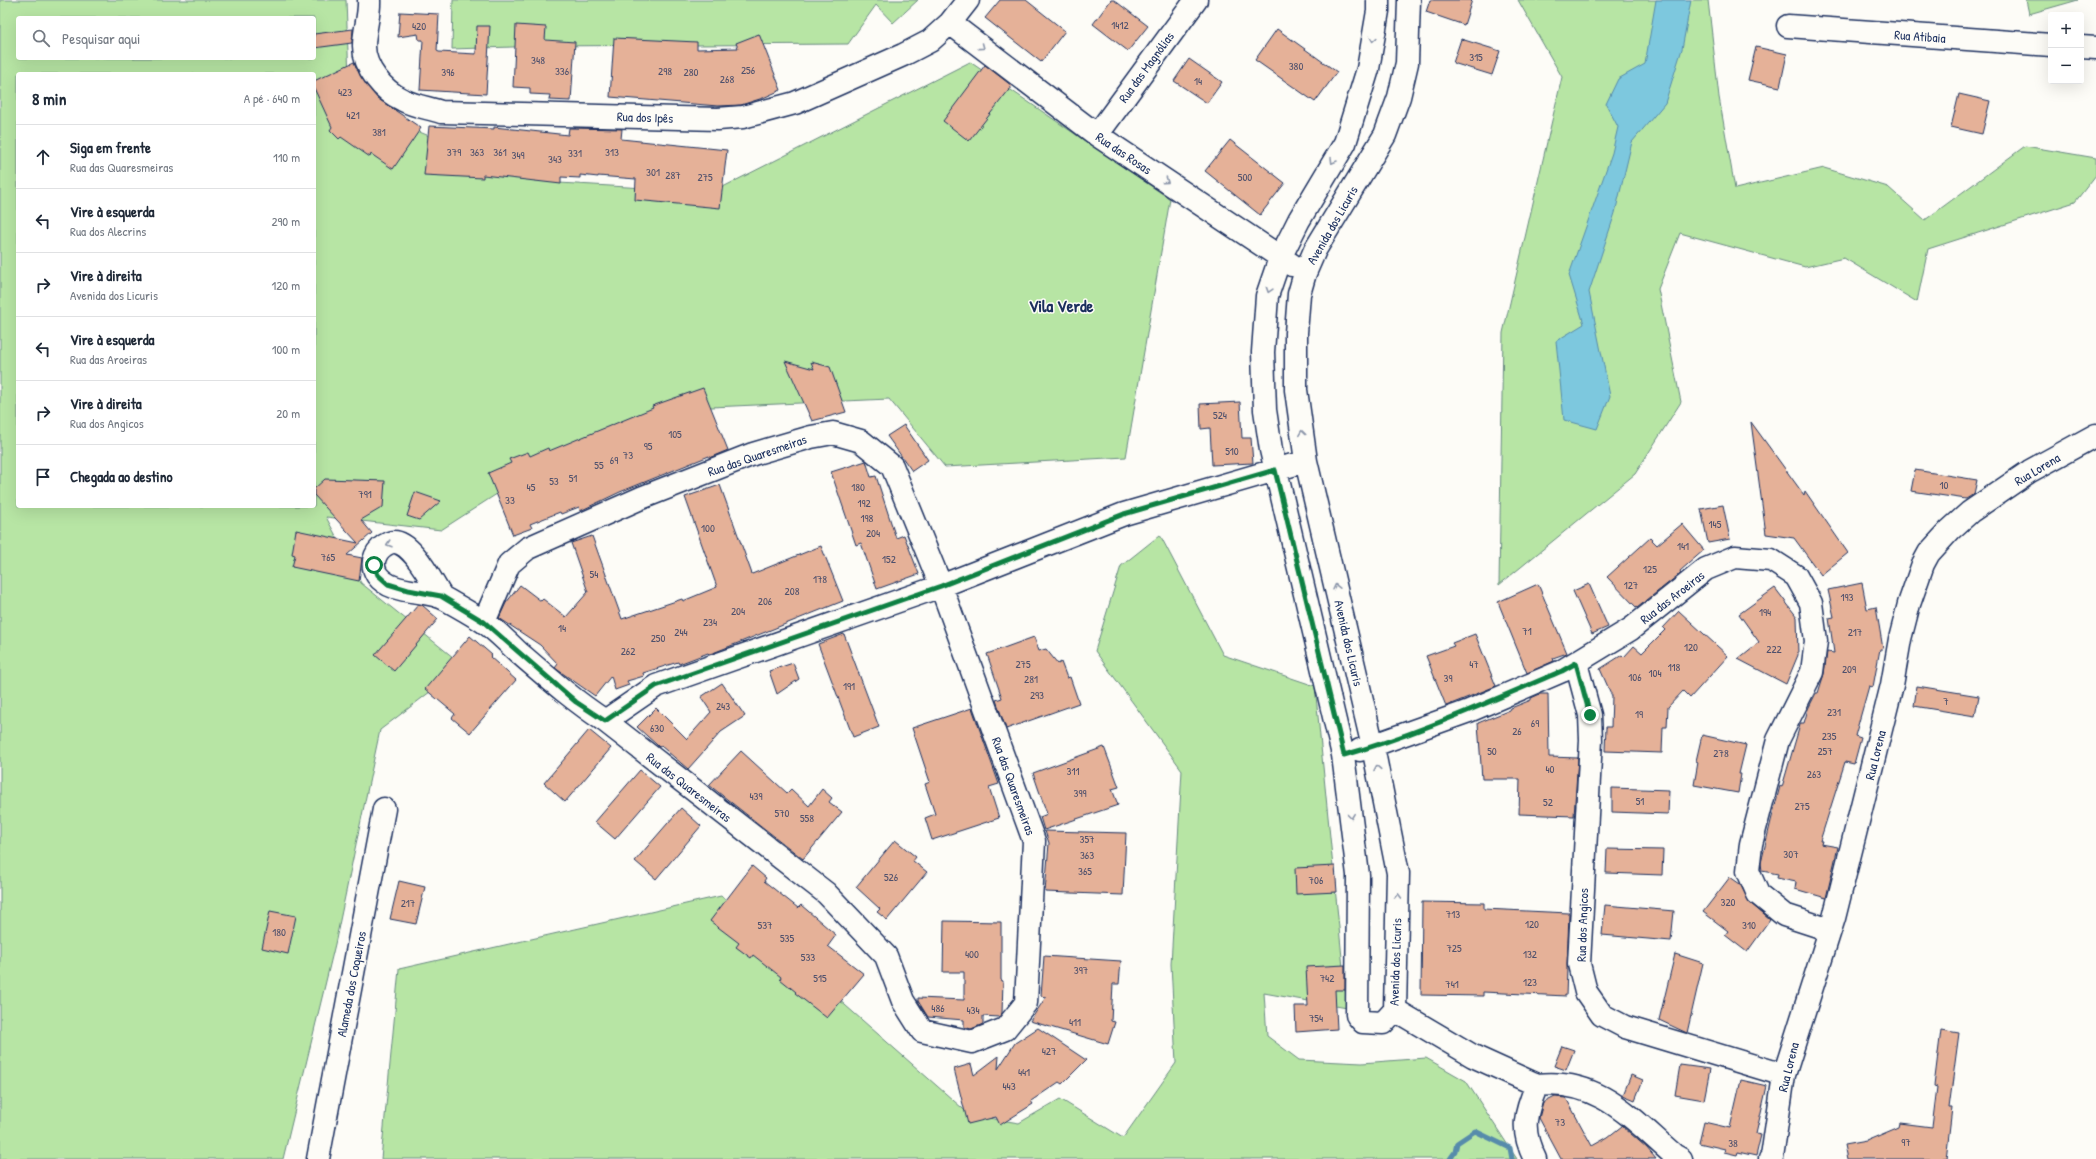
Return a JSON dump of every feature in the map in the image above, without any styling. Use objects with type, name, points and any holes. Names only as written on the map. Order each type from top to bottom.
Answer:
[{"type":"street","name":"Rua dos Ipês","points":[[371,1],[364,46],[366,62],[373,74],[386,88],[403,100],[441,112],[718,119],[744,117],[794,103],[903,55],[930,41],[950,23],[968,0]]},
{"type":"street","name":"Rua das Magnólias","points":[[1097,135],[1196,0]]},
{"type":"street","name":"Avenida dos Licuris","points":[[1378,0],[1378,11],[1368,69],[1344,143],[1299,220],[1280,258],[1267,296],[1263,352],[1265,410],[1275,470],[1344,755],[1358,875],[1357,1015],[1363,1022],[1383,1023],[1395,1010],[1398,873],[1373,747],[1306,461],[1297,397],[1296,333],[1299,294],[1305,273],[1315,250],[1385,136],[1399,97],[1407,63],[1409,0]]},
{"type":"street","name":"Rua das Rosas","points":[[950,23],[1097,135],[1280,258],[1305,273]]},
{"type":"street","name":"Rua Atibaia","points":[[1788,26],[2048,45]]},
{"type":"street","points":[[2084,47],[2096,48]]},
{"type":"street","name":"Rua das Quaresmeiras","points":[[441,596],[484,622],[576,702],[605,721],[826,894],[886,956],[903,1001],[922,1031],[972,1042],[1006,1029],[1026,1003],[1034,841],[941,586],[892,466],[861,441],[833,433],[811,437],[753,454],[641,498],[528,548],[509,564],[484,622]]},
{"type":"street","name":"Rua Lorena","points":[[1771,1158],[1784,1075],[1830,930],[1892,685],[1900,639],[1909,604],[1928,553],[1970,512],[2030,471],[2096,435]]},
{"type":"street","points":[[605,721],[656,686],[941,586],[1124,514],[1306,461]]},
{"type":"street","name":"Rua das Aroeiras","points":[[1344,755],[1373,747],[1469,711],[1562,671],[1631,629],[1706,569],[1735,557],[1771,560],[1796,576],[1812,603],[1816,641],[1812,672],[1778,740],[1753,836],[1748,871],[1758,894],[1784,915],[1830,930]]},
{"type":"street","name":"Rua dos Angicos","points":[[1576,663],[1590,715],[1591,740],[1579,964],[1586,992],[1602,1015],[1626,1027],[1784,1075]]},
{"type":"street","name":"Alameda dos Coqueiros","points":[[318,1159],[384,809]]},
{"type":"street","points":[[1395,1010],[1473,1056],[1537,1085],[1572,1085],[1589,1090],[1610,1100],[1674,1155],[1681,1159]]},
{"type":"street","points":[[1535,1159],[1531,1151],[1525,1123],[1526,1109],[1537,1085]]},
{"type":"green space","points":[[0,0],[346,0],[350,104],[484,158],[559,183],[713,192],[970,62],[1170,199],[1126,457],[945,467],[889,399],[667,409],[548,461],[441,530],[326,517],[361,583],[464,666],[380,730],[335,944],[283,1159],[0,1159]]},
{"type":"green space","points":[[453,0],[918,0],[893,23],[876,5],[848,44],[543,46],[452,49]]},
{"type":"green space","points":[[1518,0],[1708,0],[1719,97],[1735,189],[1824,168],[1888,187],[1925,220],[2025,146],[2096,158],[2096,175],[2075,202],[1928,249],[1917,302],[1844,258],[1805,267],[1680,233],[1658,289],[1681,402],[1635,474],[1499,585],[1503,333],[1562,77]]},
{"type":"green space","points":[[2026,0],[2078,0],[2029,14]]},
{"type":"green space","points":[[1160,535],[1223,655],[1315,686],[1347,1008],[1264,993],[1267,1036],[1299,1060],[1362,1063],[1426,1058],[1466,1081],[1517,1159],[381,1159],[399,969],[721,896],[970,1115],[1019,1123],[1060,1099],[1123,1138],[1176,1063],[1171,964],[1182,770],[1095,651],[1121,566]]},
{"type":"water","points":[[1656,0],[1691,0],[1682,49],[1665,103],[1632,142],[1615,213],[1589,292],[1610,396],[1597,429],[1564,420],[1556,341],[1584,324],[1569,275],[1612,153],[1618,127],[1606,104],[1618,79],[1645,64]]},
{"type":"building","points":[[1000,0],[1026,0],[1065,31],[1041,62],[985,18]]},
{"type":"building","points":[[1111,0],[1114,0],[1148,26],[1128,51],[1093,24]]},
{"type":"building","points":[[1430,0],[1472,0],[1464,25],[1426,12]]},
{"type":"building","points":[[400,12],[439,14],[437,51],[439,52],[476,54],[477,26],[490,26],[486,94],[420,90],[423,40],[419,40],[418,34],[398,37]]},
{"type":"building","points":[[516,25],[546,27],[545,40],[575,42],[571,101],[549,100],[550,95],[530,94],[530,88],[513,87]]},
{"type":"building","points":[[353,29],[352,43],[316,48],[316,34]]},
{"type":"building","points":[[1277,29],[1337,72],[1315,102],[1255,60]]},
{"type":"building","points":[[759,34],[781,90],[763,98],[741,105],[718,106],[610,97],[614,38],[697,42],[697,49],[738,48],[736,43]]},
{"type":"building","points":[[1461,39],[1500,51],[1492,75],[1453,63]]},
{"type":"building","points":[[1756,47],[1787,54],[1780,87],[1748,80]]},
{"type":"building","points":[[1189,59],[1222,82],[1207,103],[1174,81]]},
{"type":"building","points":[[354,62],[361,77],[377,98],[421,128],[393,169],[371,154],[370,157],[341,137],[339,139],[330,130],[332,127],[316,92],[316,80]]},
{"type":"building","points":[[985,65],[1012,86],[969,141],[943,121]]},
{"type":"building","points":[[1959,94],[1990,101],[1982,134],[1951,127]]},
{"type":"building","points":[[429,126],[494,129],[494,127],[568,135],[569,128],[622,129],[621,139],[727,150],[720,208],[635,200],[636,179],[580,175],[580,178],[561,177],[561,184],[483,175],[483,178],[424,175]]},
{"type":"building","points":[[1230,140],[1285,183],[1260,215],[1205,171]]},
{"type":"building","points":[[785,361],[814,369],[811,362],[830,367],[846,412],[812,421]]},
{"type":"building","points":[[703,388],[728,450],[709,458],[709,456],[620,492],[580,511],[579,507],[561,514],[560,512],[530,524],[532,528],[513,535],[488,473],[511,463],[509,459],[528,452],[530,456],[548,448],[549,451],[653,408],[652,406]]},
{"type":"building","points":[[1240,402],[1242,438],[1251,438],[1253,463],[1212,465],[1210,428],[1201,429],[1200,404]]},
{"type":"building","points":[[1751,422],[1804,495],[1805,491],[1848,553],[1821,575],[1794,538],[1766,534]]},
{"type":"building","points":[[904,425],[928,460],[912,471],[887,436]]},
{"type":"building","points":[[866,461],[871,477],[876,476],[896,538],[904,535],[919,574],[877,589],[861,543],[856,545],[831,472]]},
{"type":"building","points":[[1915,470],[1977,480],[1974,494],[1966,499],[1911,491]]},
{"type":"building","points":[[325,479],[385,481],[383,507],[361,520],[372,533],[347,555],[362,558],[359,581],[292,567],[295,555],[292,554],[296,530],[358,543],[316,497],[316,487]]},
{"type":"building","points":[[720,485],[752,574],[821,546],[843,601],[713,653],[708,653],[679,664],[678,662],[643,673],[644,676],[627,681],[629,685],[615,690],[611,676],[595,696],[555,668],[558,664],[540,645],[499,618],[506,603],[520,585],[541,601],[543,599],[566,617],[588,592],[571,543],[592,536],[622,619],[682,599],[683,601],[717,587],[685,497]]},
{"type":"building","points":[[415,492],[441,501],[419,520],[407,516]]},
{"type":"building","points":[[1723,505],[1730,539],[1708,543],[1701,509]]},
{"type":"building","points":[[1682,524],[1704,550],[1680,571],[1681,573],[1637,608],[1607,577],[1650,538],[1657,545]]},
{"type":"building","points":[[1862,583],[1867,609],[1876,607],[1883,649],[1880,649],[1873,687],[1869,686],[1855,736],[1861,738],[1854,764],[1845,762],[1820,841],[1822,841],[1821,844],[1838,847],[1826,898],[1795,889],[1796,882],[1777,878],[1778,874],[1762,871],[1761,863],[1780,786],[1782,787],[1800,725],[1801,723],[1804,723],[1808,709],[1816,693],[1818,693],[1824,674],[1827,652],[1834,653],[1829,618],[1834,617],[1828,590]]},
{"type":"building","points":[[1538,584],[1567,653],[1553,658],[1554,661],[1527,673],[1498,602]]},
{"type":"building","points":[[1589,584],[1608,627],[1592,634],[1573,591]]},
{"type":"building","points":[[1775,588],[1797,617],[1798,655],[1786,684],[1738,659],[1759,642],[1739,614]]},
{"type":"building","points":[[418,605],[422,605],[438,619],[394,671],[375,655]]},
{"type":"building","points":[[1679,611],[1728,656],[1690,698],[1683,691],[1668,707],[1667,727],[1663,727],[1662,753],[1605,751],[1606,727],[1611,727],[1612,696],[1600,669],[1622,655],[1624,657],[1634,646],[1642,653],[1665,630],[1663,628]]},
{"type":"building","points":[[844,634],[879,727],[853,737],[818,644]]},
{"type":"building","points":[[1475,634],[1496,686],[1446,706],[1426,656],[1454,646],[1452,643]]},
{"type":"building","points":[[470,636],[492,655],[490,657],[516,680],[470,733],[452,718],[455,714],[425,689]]},
{"type":"building","points":[[1034,637],[1039,651],[1046,649],[1058,664],[1061,662],[1067,678],[1070,677],[1079,703],[1006,729],[996,700],[1002,698],[987,654]]},
{"type":"building","points":[[793,663],[799,679],[777,694],[769,671]]},
{"type":"building","points":[[722,683],[745,716],[721,732],[688,769],[661,746],[659,747],[637,727],[656,708],[687,739],[711,712],[701,697]]},
{"type":"building","points":[[1917,686],[1979,696],[1975,716],[1914,706]]},
{"type":"building","points":[[1540,694],[1548,694],[1549,757],[1578,758],[1574,816],[1519,814],[1520,779],[1482,779],[1478,723],[1510,710],[1511,708],[1531,700],[1531,698]]},
{"type":"building","points":[[972,708],[999,784],[989,787],[999,818],[932,840],[925,818],[935,814],[925,784],[930,782],[912,728]]},
{"type":"building","points":[[589,730],[611,748],[565,802],[544,783]]},
{"type":"building","points":[[1702,735],[1746,745],[1739,774],[1741,774],[1738,793],[1694,785],[1698,762],[1696,761]]},
{"type":"building","points":[[1104,747],[1119,787],[1112,789],[1118,805],[1044,830],[1040,817],[1047,814],[1033,773]]},
{"type":"building","points":[[741,751],[787,793],[791,789],[809,806],[822,789],[832,798],[829,802],[842,812],[803,859],[709,785]]},
{"type":"building","points":[[640,770],[660,787],[615,839],[595,822]]},
{"type":"building","points":[[1612,788],[1669,790],[1668,814],[1612,812]]},
{"type":"building","points":[[681,808],[701,826],[656,879],[635,861]]},
{"type":"building","points":[[1045,831],[1126,833],[1123,895],[1045,892],[1049,843]]},
{"type":"building","points":[[895,840],[916,857],[913,861],[927,872],[887,920],[877,912],[880,909],[856,887]]},
{"type":"building","points":[[1607,849],[1663,850],[1662,875],[1606,873]]},
{"type":"building","points":[[752,866],[766,878],[764,881],[798,908],[801,905],[836,935],[828,946],[864,974],[827,1018],[795,993],[796,992],[780,979],[781,977],[753,955],[751,958],[736,947],[739,943],[710,921]]},
{"type":"building","points":[[1335,866],[1337,892],[1296,894],[1295,868]]},
{"type":"building","points":[[1730,877],[1740,884],[1750,903],[1770,920],[1747,952],[1725,935],[1728,931],[1703,912]]},
{"type":"building","points":[[399,881],[425,887],[416,924],[390,919]]},
{"type":"building","points":[[1422,902],[1484,903],[1484,909],[1569,913],[1566,996],[1483,992],[1483,996],[1421,995]]},
{"type":"building","points":[[1605,905],[1674,911],[1671,941],[1602,935]]},
{"type":"building","points":[[270,911],[296,916],[288,954],[262,948]]},
{"type":"building","points":[[944,921],[1001,922],[1001,980],[1003,981],[1002,1013],[999,1017],[983,1016],[983,1024],[971,1029],[964,1027],[964,1020],[928,1017],[918,1001],[918,998],[964,1000],[964,972],[943,972]]},
{"type":"building","points":[[1675,954],[1703,963],[1687,1033],[1659,1020]]},
{"type":"building","points":[[1044,956],[1121,961],[1119,984],[1113,984],[1111,1021],[1115,1022],[1108,1044],[1030,1021],[1046,997],[1041,996]]},
{"type":"building","points":[[1345,965],[1345,990],[1335,990],[1337,1029],[1296,1032],[1295,1006],[1308,1006],[1306,967]]},
{"type":"building","points":[[1038,1028],[1086,1060],[1062,1084],[1059,1082],[1031,1101],[1033,1104],[1000,1125],[996,1117],[968,1124],[954,1069],[971,1064],[974,1075],[999,1056],[998,1069],[1015,1043]]},
{"type":"building","points":[[1941,1030],[1959,1033],[1949,1108],[1952,1108],[1946,1159],[1847,1159],[1844,1145],[1866,1141],[1899,1127],[1900,1123],[1932,1127],[1937,1087],[1934,1086]]},
{"type":"building","points":[[1562,1046],[1574,1050],[1566,1070],[1554,1066]]},
{"type":"building","points":[[1680,1065],[1710,1069],[1704,1100],[1675,1095]]},
{"type":"building","points":[[1631,1075],[1643,1080],[1635,1100],[1623,1095]]},
{"type":"building","points":[[1741,1080],[1767,1086],[1756,1134],[1761,1135],[1756,1156],[1738,1152],[1737,1155],[1724,1152],[1725,1149],[1699,1143],[1704,1122],[1730,1128]]},
{"type":"building","points":[[1555,1097],[1566,1098],[1592,1146],[1608,1137],[1622,1126],[1647,1148],[1656,1159],[1561,1159],[1539,1118],[1543,1103]]},
{"type":"waterway","points":[[1450,1159],[1455,1152],[1457,1143],[1475,1131],[1510,1148],[1512,1159]]},
{"type":"district","name":"Vila Verde","points":[[1061,305]]},
{"type":"route","points":[[374,565],[378,575],[388,584],[408,590],[441,596],[484,622],[576,702],[605,721],[656,686],[941,586],[1124,514],[1275,470],[1344,755],[1373,747],[1469,711],[1562,671],[1576,663],[1590,715]]}]
